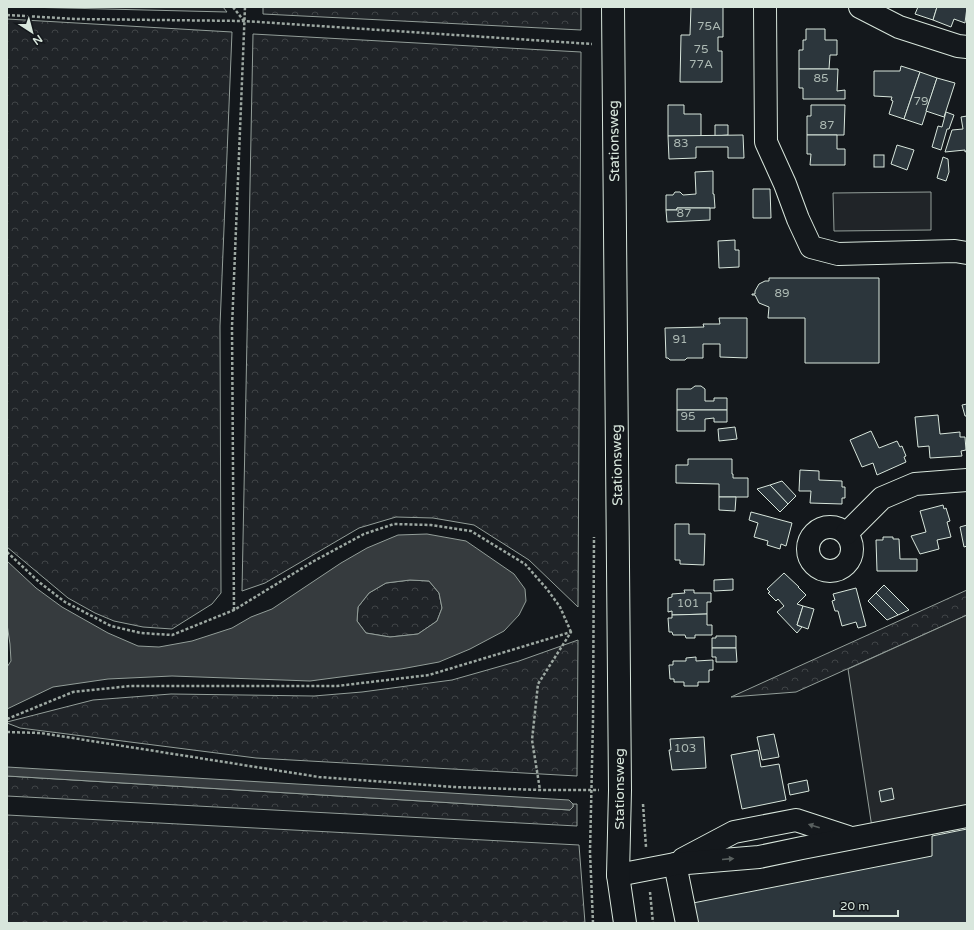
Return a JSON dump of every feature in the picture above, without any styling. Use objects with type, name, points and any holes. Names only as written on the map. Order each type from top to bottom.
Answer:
[{"type":"main road","name":"Stationsweg","points":[[612,7],[620,790],[618,875],[625,923]]},
{"type":"main road","points":[[764,7],[766,142],[786,184],[798,219],[811,247],[838,254],[955,250],[967,252]]},
{"type":"main road","points":[[860,7],[899,27],[958,46],[967,47]]},
{"type":"main road","points":[[847,533],[882,498],[902,489],[915,484],[967,480]]},
{"type":"main road","points":[[618,875],[675,864],[759,857],[967,816]]},
{"type":"main road","points":[[675,864],[734,832],[796,820],[851,838]]},
{"type":"main road","points":[[675,864],[686,923]]},
{"type":"path","points":[[233,7],[244,21]]},
{"type":"path","points":[[234,610],[232,327],[245,7]]},
{"type":"path","points":[[7,15],[76,19],[244,21],[596,45]]},
{"type":"path","points":[[7,552],[39,582],[65,602],[111,626],[141,633],[172,634],[234,610],[364,534],[394,524],[431,525],[471,531],[525,564],[547,589],[560,607],[571,632]]},
{"type":"path","points":[[7,719],[73,692],[130,686],[338,686],[429,676],[571,632]]},
{"type":"path","points":[[540,790],[532,740],[538,684],[571,632]]},
{"type":"path","points":[[7,732],[41,734],[319,777],[454,787],[540,790],[592,789]]},
{"type":"green space","points":[[24,7],[223,7],[227,12]]},
{"type":"green space","points":[[263,7],[581,7],[581,30],[263,14]]},
{"type":"green space","points":[[7,19],[232,32],[220,326],[221,593],[212,604],[172,629],[143,627],[114,621],[95,613],[68,598],[7,547]]},
{"type":"green space","points":[[253,34],[581,52],[578,607],[529,560],[474,525],[433,518],[396,517],[359,528],[265,583],[242,591]]},
{"type":"green space","points":[[931,192],[931,230],[834,231],[833,193]]},
{"type":"green space","points":[[410,580],[429,581],[439,593],[442,608],[437,621],[418,634],[390,637],[366,633],[357,621],[358,607],[369,593],[386,583]]},
{"type":"green space","points":[[967,590],[967,615],[796,692],[731,697]]},
{"type":"green space","points":[[578,640],[577,776],[256,758],[20,728],[7,723],[93,700],[171,694],[314,696],[362,692],[452,680],[519,661]]},
{"type":"green space","points":[[7,776],[570,810],[573,807],[573,804],[577,804],[577,826],[7,796]]},
{"type":"green space","points":[[7,815],[579,845],[585,923],[7,923]]},
{"type":"shaded area","points":[[427,534],[466,541],[514,574],[525,589],[526,601],[519,615],[504,631],[470,649],[439,662],[401,669],[310,681],[172,676],[108,679],[53,687],[7,709],[7,667],[11,661],[7,624],[7,561],[36,588],[62,607],[108,633],[138,646],[159,647],[192,641],[232,628],[251,617],[272,609],[341,563],[367,548],[398,535]],"holes":[[[410,580],[429,581],[439,593],[442,608],[437,621],[418,634],[390,637],[366,633],[357,621],[358,607],[369,593],[386,583]]]},
{"type":"shaded area","points":[[967,615],[967,824],[874,841],[848,669]]},
{"type":"shaded area","points":[[7,767],[569,800],[573,804],[573,807],[570,810],[7,776]]},
{"type":"building","points":[[691,7],[723,7],[723,37],[718,37],[718,51],[722,51],[722,82],[680,82],[681,35],[690,35]]},
{"type":"building","points":[[918,7],[937,7],[933,20],[915,14]]},
{"type":"building","points":[[937,7],[967,7],[965,23],[954,19],[951,27],[933,20]]},
{"type":"building","points":[[806,29],[825,29],[825,40],[837,40],[837,55],[830,55],[829,69],[799,69],[799,50],[803,50],[803,40],[806,40]]},
{"type":"building","points":[[901,66],[920,72],[904,119],[889,114],[893,101],[891,100],[892,97],[874,96],[874,71],[900,71]]},
{"type":"building","points":[[799,69],[838,69],[837,91],[845,90],[845,99],[803,99],[803,88],[799,88]]},
{"type":"building","points":[[920,72],[937,78],[922,125],[904,119]]},
{"type":"building","points":[[937,78],[955,83],[944,117],[926,111]]},
{"type":"building","points":[[668,105],[684,105],[684,114],[701,114],[701,136],[668,136]]},
{"type":"building","points":[[811,105],[845,105],[844,135],[807,135],[807,116],[811,116]]},
{"type":"building","points":[[946,112],[954,115],[949,129],[947,129],[941,150],[932,147],[938,126],[942,127]]},
{"type":"building","points":[[967,116],[967,151],[945,152],[952,130],[963,129],[961,117]]},
{"type":"building","points":[[715,125],[728,125],[728,135],[715,136]]},
{"type":"building","points":[[743,135],[744,158],[728,158],[728,147],[696,147],[696,158],[669,159],[668,136]]},
{"type":"building","points":[[807,135],[837,135],[837,149],[845,149],[845,165],[810,165],[811,154],[807,154]]},
{"type":"building","points":[[897,145],[914,150],[907,170],[891,164]]},
{"type":"building","points":[[874,155],[884,155],[884,167],[874,167]]},
{"type":"building","points":[[943,157],[948,159],[949,172],[946,181],[937,178]]},
{"type":"building","points":[[713,171],[713,194],[715,208],[677,208],[677,210],[666,210],[666,195],[673,195],[675,192],[680,192],[683,195],[696,194],[695,172]]},
{"type":"building","points":[[753,189],[770,189],[771,218],[753,218]]},
{"type":"building","points":[[677,208],[710,208],[710,220],[667,222],[666,210],[677,210]]},
{"type":"building","points":[[735,240],[735,250],[739,250],[739,267],[719,268],[718,241]]},
{"type":"building","points":[[769,278],[879,278],[879,363],[805,363],[805,318],[768,318],[769,307],[759,303],[755,295],[752,295],[755,294],[759,284],[769,281]]},
{"type":"building","points":[[719,318],[747,318],[747,358],[720,357],[720,344],[703,344],[703,358],[670,360],[666,358],[665,328],[704,327],[703,324],[720,324]]},
{"type":"building","points":[[695,386],[701,386],[705,389],[705,401],[714,401],[714,398],[727,398],[727,410],[677,410],[677,389],[691,389]]},
{"type":"building","points":[[967,404],[967,416],[965,416],[962,405]]},
{"type":"building","points":[[677,410],[727,410],[727,422],[714,422],[714,418],[705,419],[705,431],[677,431]]},
{"type":"building","points":[[938,415],[940,434],[960,432],[960,437],[965,437],[966,450],[961,451],[962,456],[930,458],[929,446],[918,447],[915,417]]},
{"type":"building","points":[[735,427],[737,439],[719,441],[718,429]]},
{"type":"building","points":[[871,431],[879,448],[897,441],[900,447],[902,446],[906,456],[904,457],[906,462],[877,475],[873,463],[862,467],[850,440]]},
{"type":"building","points":[[688,459],[732,459],[733,478],[748,478],[748,497],[719,497],[719,484],[676,483],[676,465],[688,465]]},
{"type":"building","points":[[800,470],[819,471],[819,480],[842,481],[842,487],[845,487],[845,498],[842,498],[842,504],[810,503],[811,491],[799,491]]},
{"type":"building","points":[[782,481],[796,496],[788,504],[770,485]]},
{"type":"building","points":[[770,485],[788,504],[780,512],[757,489]]},
{"type":"building","points":[[719,497],[736,497],[735,511],[719,510]]},
{"type":"building","points":[[943,505],[944,509],[946,508],[950,521],[947,522],[951,537],[937,540],[939,549],[920,554],[911,536],[926,532],[920,511]]},
{"type":"building","points":[[751,512],[792,523],[786,546],[781,544],[780,549],[767,545],[768,541],[754,537],[758,523],[749,520]]},
{"type":"building","points":[[675,524],[689,524],[689,534],[705,534],[704,565],[680,564],[680,560],[675,560]]},
{"type":"building","points":[[967,525],[967,546],[964,547],[960,527]]},
{"type":"building","points":[[883,537],[893,537],[893,539],[899,539],[900,559],[917,559],[917,571],[877,571],[876,540],[883,540]]},
{"type":"building","points":[[784,573],[806,595],[797,604],[803,606],[797,625],[802,627],[797,633],[777,612],[784,606],[778,599],[776,601],[768,593],[770,592],[767,589]]},
{"type":"building","points":[[733,579],[733,590],[714,591],[714,580]]},
{"type":"building","points":[[884,585],[909,610],[898,615],[876,593]]},
{"type":"building","points":[[856,588],[866,626],[858,628],[856,622],[842,626],[838,611],[835,611],[832,601],[835,600],[833,594]]},
{"type":"building","points":[[684,590],[694,590],[694,593],[711,593],[711,602],[707,602],[707,614],[672,615],[672,611],[668,612],[668,598],[672,597],[672,594],[685,593]]},
{"type":"building","points":[[876,593],[898,615],[887,620],[868,601]]},
{"type":"building","points":[[803,606],[814,609],[808,629],[797,625]]},
{"type":"building","points":[[707,614],[707,625],[712,625],[712,635],[695,635],[695,638],[686,638],[685,635],[673,635],[672,632],[669,632],[668,618],[672,618],[672,615]]},
{"type":"building","points":[[716,636],[736,636],[736,648],[712,648],[712,638],[716,638]]},
{"type":"building","points":[[712,648],[736,648],[737,662],[716,662],[716,657],[712,657]]},
{"type":"building","points":[[696,657],[696,661],[713,660],[713,670],[709,670],[709,682],[698,682],[698,686],[684,686],[684,682],[674,682],[674,679],[670,679],[669,665],[673,665],[673,661],[686,661],[686,658]]},
{"type":"building","points":[[774,734],[779,757],[762,760],[757,737]]},
{"type":"building","points":[[704,737],[706,768],[672,770],[669,750],[671,750],[670,739]]},
{"type":"building","points":[[758,750],[761,767],[779,764],[786,800],[742,809],[731,755]]},
{"type":"building","points":[[807,780],[809,791],[790,795],[788,784]]},
{"type":"building","points":[[892,788],[894,799],[881,802],[879,791]]},
{"type":"building","points":[[967,829],[967,923],[696,923],[693,903],[932,856],[932,836]]}]
